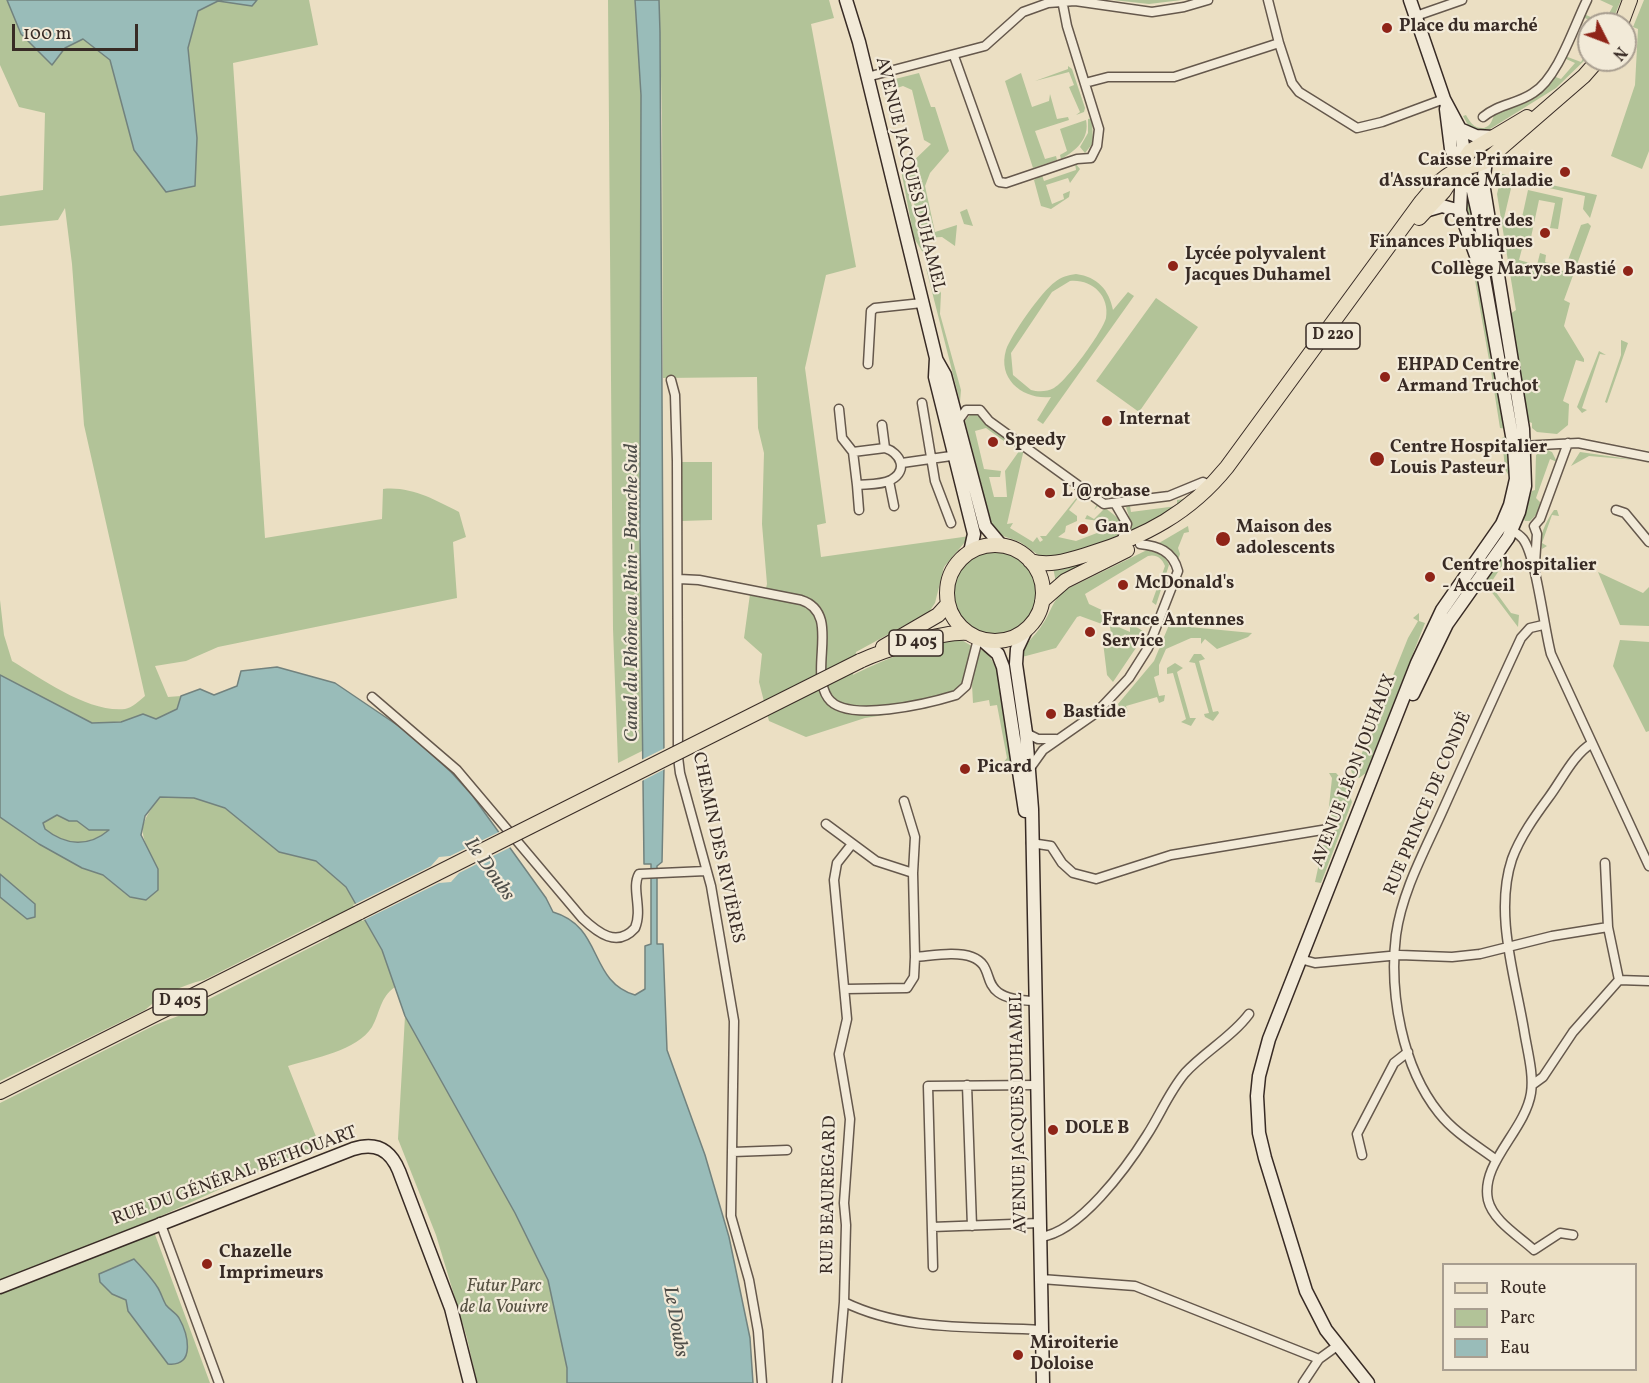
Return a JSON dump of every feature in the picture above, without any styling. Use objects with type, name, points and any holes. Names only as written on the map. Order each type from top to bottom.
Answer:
[{"type":"main road","name":"AVENUE JACQUES DUHAMEL","points":[[846,0],[936,358],[945,375],[958,424],[960,455],[974,534],[970,552]]},
{"type":"main road","points":[[1410,0],[1444,99],[1460,129],[1476,136],[1493,137]]},
{"type":"main road","points":[[1461,168],[1480,165],[1486,161],[1585,72]]},
{"type":"main road","points":[[1444,99],[1451,148],[1472,188],[1489,262],[1497,273]]},
{"type":"main road","points":[[1461,168],[1470,151],[1555,100]]},
{"type":"main road","name":"AVENUE LÉON JOUHAUX","points":[[1368,1383],[1318,1318],[1301,1279],[1265,1158],[1258,1115],[1261,1065],[1300,959],[1368,793],[1370,782],[1430,631],[1442,610],[1510,529],[1510,505],[1520,446],[1484,278],[1460,211],[1463,145],[1460,129]]},
{"type":"main road","name":"D 220","points":[[1030,561],[1051,564],[1118,545],[1173,518],[1210,486],[1227,467],[1421,202],[1440,181],[1461,168],[1506,129]]},
{"type":"main road","points":[[1486,161],[1483,183],[1497,260],[1520,446]]},
{"type":"main road","name":"D 220","points":[[1042,602],[1065,581],[1140,544],[1187,517],[1224,483],[1424,212],[1461,168]]},
{"type":"main road","points":[[1424,212],[1442,206],[1460,211]]},
{"type":"main road","name":"AVENUE JACQUES DUHAMEL","points":[[936,358],[935,377],[960,455],[985,526],[1001,545]]},
{"type":"main road","points":[[1001,545],[1015,549],[1030,561],[1042,582],[1042,602],[1038,615],[1026,630],[1003,641],[976,637],[956,622],[948,604],[947,592],[951,574],[970,552],[985,546],[1001,545]]},
{"type":"main road","name":"D 405","points":[[0,1092],[863,659],[938,615],[948,604]]},
{"type":"main road","name":"AVENUE JACQUES DUHAMEL","points":[[1026,630],[1016,654],[1026,733],[1025,771],[1031,843],[1043,1383]]},
{"type":"main road","name":"D 405","points":[[863,659],[948,633],[976,637]]},
{"type":"main road","name":"AVENUE JACQUES DUHAMEL","points":[[976,637],[994,650],[1003,667],[1025,771]]},
{"type":"main road","name":"RUE DU GÉNÉRAL BETHOUART","points":[[0,1287],[160,1222],[353,1149],[378,1147],[390,1155],[398,1167],[452,1308],[470,1383]]},
{"type":"street","points":[[954,56],[999,182],[1006,183],[1077,159],[1091,158],[1097,146],[1099,129],[1067,26],[1062,0]]},
{"type":"street","points":[[867,78],[954,56],[992,42],[1023,12],[1062,0],[1152,12],[1208,0]]},
{"type":"street","points":[[1268,0],[1292,83],[1299,92],[1357,128],[1382,122],[1444,99]]},
{"type":"street","points":[[1416,15],[1462,0]]},
{"type":"street","points":[[1483,117],[1498,106],[1527,97],[1539,89],[1556,64],[1583,1]]},
{"type":"street","points":[[1085,83],[1108,77],[1174,77],[1279,43]]},
{"type":"street","points":[[868,364],[871,311],[875,308],[922,303]]},
{"type":"street","name":"CHEMIN DES RIVIÈRES","points":[[671,380],[675,395],[679,579],[678,757],[680,773],[711,886],[734,1021],[731,1216],[755,1314],[762,1383]]},
{"type":"street","points":[[922,403],[935,481],[951,523]]},
{"type":"street","points":[[838,409],[842,438],[853,452],[859,510]]},
{"type":"street","points":[[958,424],[959,417],[966,410],[980,410],[989,421],[1104,504],[1116,505],[1169,496],[1203,482],[1210,486]]},
{"type":"street","points":[[882,425],[885,448]]},
{"type":"street","points":[[1510,529],[1534,526],[1540,519],[1568,443]]},
{"type":"street","points":[[1520,446],[1568,443],[1612,448],[1649,457]]},
{"type":"street","points":[[853,452],[885,448],[896,454],[902,463]]},
{"type":"street","points":[[902,463],[960,455]]},
{"type":"street","points":[[857,485],[889,481],[898,474],[902,463]]},
{"type":"street","points":[[889,481],[894,506]]},
{"type":"street","points":[[1116,505],[1127,527],[1118,545]]},
{"type":"street","points":[[1616,510],[1625,513],[1649,542]]},
{"type":"street","points":[[1534,526],[1537,534],[1534,568]]},
{"type":"street","points":[[1510,529],[1526,544],[1534,568],[1543,625],[1556,666],[1649,866]]},
{"type":"street","points":[[1025,771],[1056,739],[1096,713],[1129,678],[1148,648],[1178,570],[1166,551],[1153,545],[1140,544]]},
{"type":"street","points":[[679,579],[699,580],[801,600],[814,605],[822,619],[825,691],[832,703],[846,710],[873,711],[956,695],[966,686],[976,637]]},
{"type":"street","name":"RUE PRINCE DE CONDÉ","points":[[1495,1159],[1439,1113],[1422,1084],[1408,1052],[1399,1010],[1396,934],[1412,878],[1521,638],[1530,628],[1543,625]]},
{"type":"street","points":[[372,697],[457,770],[575,910],[597,932],[610,938],[619,938],[635,928],[639,908],[636,879],[639,874],[648,871],[706,871]]},
{"type":"street","points":[[1026,733],[1038,740],[1056,739]]},
{"type":"street","points":[[1573,1235],[1560,1233],[1533,1250],[1503,1223],[1488,1202],[1488,1188],[1495,1159],[1517,1130],[1529,1102],[1532,1085],[1510,946],[1505,893],[1512,859],[1533,818],[1591,744]]},
{"type":"street","points":[[846,989],[907,988],[914,981],[915,837],[904,801]]},
{"type":"street","points":[[826,824],[876,861],[913,873]]},
{"type":"street","points":[[1031,843],[1052,846],[1062,862],[1073,873],[1096,879],[1171,855],[1328,829]]},
{"type":"street","name":"RUE BEAUREGARD","points":[[837,1383],[844,1302],[846,1225],[844,1203],[850,1119],[839,1048],[848,1020],[834,880],[837,863],[852,844]]},
{"type":"street","points":[[1605,864],[1608,927],[1619,980]]},
{"type":"street","points":[[1300,959],[1315,963],[1396,956],[1452,957],[1480,954],[1608,927]]},
{"type":"street","points":[[915,957],[970,956],[979,962],[991,985],[1000,996],[1013,1000],[1035,1001]]},
{"type":"street","points":[[1532,1085],[1544,1077],[1573,1032],[1619,980]]},
{"type":"street","points":[[1619,980],[1649,981]]},
{"type":"street","points":[[1040,1237],[1052,1235],[1066,1227],[1115,1179],[1148,1134],[1171,1092],[1184,1075],[1249,1014]]},
{"type":"street","points":[[1362,1155],[1357,1134],[1394,1063],[1408,1052]]},
{"type":"street","points":[[967,1085],[972,1226]]},
{"type":"street","points":[[933,1267],[928,1086],[1037,1085]]},
{"type":"street","points":[[733,1152],[786,1150]]},
{"type":"street","points":[[160,1222],[219,1383]]},
{"type":"street","points":[[932,1227],[1040,1223]]},
{"type":"street","points":[[1041,1279],[1134,1286],[1319,1359]]},
{"type":"street","points":[[844,1302],[861,1311],[903,1320],[990,1329],[1041,1330]]},
{"type":"street","points":[[1303,1383],[1319,1359],[1338,1346]]},
{"type":"green space","points":[[0,0],[309,0],[318,45],[233,63],[265,538],[382,519],[383,489],[413,492],[459,512],[466,537],[453,542],[457,598],[218,647],[186,661],[155,666],[168,697],[181,696],[177,709],[156,719],[143,714],[121,722],[92,723],[0,675],[0,600],[4,635],[12,661],[51,685],[96,706],[125,709],[133,706],[145,696],[84,425],[72,264],[65,208],[58,220],[0,226],[0,196],[43,190],[45,113],[19,107],[0,65]]},
{"type":"green space","points":[[608,0],[635,0],[641,95],[642,751],[618,763],[613,629]]},
{"type":"green space","points":[[659,0],[829,0],[834,18],[811,24],[856,267],[826,275],[805,368],[826,523],[817,525],[821,557],[970,536],[944,567],[935,603],[929,612],[856,652],[853,675],[890,658],[937,642],[959,639],[972,646],[964,681],[954,690],[934,698],[929,708],[865,718],[806,737],[769,721],[759,682],[762,654],[744,638],[750,594],[764,597],[767,584],[762,524],[764,453],[758,428],[757,377],[663,378],[662,113]]},
{"type":"green space","points":[[1113,0],[1182,0],[1149,4]]},
{"type":"green space","points":[[1600,0],[1621,0],[1616,12],[1610,12],[1613,6]]},
{"type":"green space","points":[[1644,0],[1649,0],[1649,151],[1642,169],[1611,156],[1635,85],[1637,17]]},
{"type":"green space","points":[[1565,56],[1577,60],[1577,68],[1556,88],[1490,129],[1479,131],[1468,125],[1463,116],[1466,115],[1475,126],[1487,127],[1498,111],[1534,95],[1553,76],[1561,79],[1575,63],[1564,58]]},
{"type":"green space","points":[[1068,66],[1072,69],[1085,108],[1084,112],[1076,115],[1080,112],[1069,87],[1074,85],[1069,72],[1035,81],[1068,69]]},
{"type":"green space","points":[[919,73],[931,107],[935,107],[949,151],[930,173],[925,186],[935,232],[957,225],[955,246],[942,237],[923,238],[905,169],[931,144],[924,140],[912,90],[903,86],[897,88],[896,81],[887,83],[887,98],[881,87],[883,82]]},
{"type":"green space","points":[[1021,73],[1032,107],[1049,101],[1050,94],[1057,119],[1068,117],[1069,120],[1035,131],[1045,159],[1056,156],[1057,160],[1033,168],[1005,81]]},
{"type":"green space","points":[[1092,118],[1093,143],[1085,153],[1080,147],[1088,133],[1088,119]]},
{"type":"green space","points":[[1086,120],[1086,133],[1081,143],[1061,159],[1060,155],[1067,151],[1060,129]]},
{"type":"green space","points":[[1075,163],[1080,169],[1070,183],[1068,178],[1046,185],[1052,204],[1064,199],[1063,194],[1070,191],[1069,197],[1051,209],[1041,206],[1034,180],[1042,175],[1044,181],[1076,170]]},
{"type":"green space","points":[[901,170],[903,172],[925,256],[914,238]]},
{"type":"green space","points":[[1502,174],[1597,195],[1590,218],[1583,209],[1585,196],[1513,180],[1504,218],[1521,222],[1528,190],[1563,198],[1558,229],[1550,228],[1555,203],[1539,200],[1530,242],[1524,241],[1519,260],[1537,265],[1540,253],[1546,255],[1545,262],[1553,264],[1552,269],[1564,271],[1581,225],[1588,223],[1591,226],[1564,300],[1570,303],[1564,326],[1584,362],[1576,360],[1563,401],[1569,404],[1568,425],[1557,434],[1537,432],[1532,428],[1532,423],[1527,421],[1510,314],[1516,310],[1497,194]]},
{"type":"green space","points":[[1469,192],[1494,284],[1519,428],[1515,429],[1466,214],[1464,195]]},
{"type":"green space","points":[[967,209],[973,226],[964,224],[960,212]]},
{"type":"green space","points":[[1453,212],[1478,268],[1494,356],[1489,360],[1472,263]]},
{"type":"green space","points":[[926,268],[941,293],[940,314],[961,390],[960,402]]},
{"type":"green space","points":[[1076,274],[1096,281],[1109,296],[1113,310],[1128,292],[1134,296],[1043,424],[1037,420],[1051,397],[1031,395],[1015,386],[1005,370],[1006,350],[1020,324],[1049,287],[1065,276]],"holes":[[[1070,281],[1092,286],[1102,296],[1105,302],[1106,318],[1083,356],[1060,384],[1048,390],[1031,390],[1013,375],[1011,353],[1052,292]]]},
{"type":"green space","points":[[1156,298],[1198,327],[1139,412],[1096,381]]},
{"type":"green space","points":[[1621,340],[1628,343],[1607,403],[1605,402],[1621,355]]},
{"type":"green space","points":[[1599,351],[1606,355],[1600,354],[1582,408],[1587,410],[1582,413],[1577,407]]},
{"type":"green space","points":[[1491,371],[1495,371],[1507,429],[1500,428]]},
{"type":"green space","points":[[970,415],[977,415],[1011,439],[1008,444],[986,428],[975,431],[984,469],[1001,471],[1000,477],[989,477],[994,497],[1007,497],[1005,471],[1022,447],[1024,449],[1007,524],[1013,523],[1010,528],[1033,542],[1037,537],[1040,542],[1043,540],[1040,536],[1046,536],[1082,491],[1099,505],[1094,510],[1097,504],[1081,494],[1069,510],[1077,516],[1077,521],[1066,526],[1065,532],[1058,537],[1076,541],[1097,533],[1099,521],[1085,519],[1087,515],[1094,519],[1105,508],[1118,518],[1122,526],[1115,541],[1050,558],[1041,557],[1020,542],[1000,535],[991,522],[965,421]]},
{"type":"green space","points":[[1508,435],[1511,480],[1505,469],[1502,438]]},
{"type":"green space","points":[[1545,449],[1552,452],[1557,462],[1550,459],[1536,498],[1541,503],[1537,514],[1530,521],[1525,521],[1523,518],[1532,491],[1535,490],[1536,455]]},
{"type":"green space","points":[[1580,452],[1636,460],[1589,456],[1571,466]]},
{"type":"green space","points":[[681,462],[712,462],[712,520],[682,521]]},
{"type":"green space","points":[[1185,499],[1173,511],[1129,534],[1131,523],[1126,507],[1130,506],[1131,512],[1177,506],[1177,500]]},
{"type":"green space","points":[[1554,510],[1557,510],[1559,516],[1552,515],[1542,543],[1547,546],[1542,549],[1541,544],[1542,534]]},
{"type":"green space","points":[[1188,526],[1189,532],[1184,533],[1178,548],[1180,554],[1178,560],[1159,543]]},
{"type":"green space","points":[[1117,548],[1056,583],[1053,567]]},
{"type":"green space","points":[[995,549],[1012,553],[1026,562],[1035,576],[1039,593],[1035,610],[1026,624],[1012,633],[995,637],[978,633],[964,624],[955,610],[951,593],[955,576],[964,562],[978,553]]},
{"type":"green space","points":[[1147,550],[1165,556],[1169,565],[1156,605],[1152,602],[1165,566],[1156,556],[1148,556],[1085,594],[1089,604],[1106,612],[1107,622],[1130,632],[1130,623],[1146,633],[1113,682],[1107,675],[1103,642],[1112,640],[1110,627],[1080,616],[1056,648],[1022,657],[1027,643],[1045,620],[1057,598],[1065,590]]},
{"type":"green space","points":[[1505,552],[1511,562],[1502,566],[1490,584],[1511,613],[1519,615],[1518,627],[1484,582]]},
{"type":"green space","points":[[1598,572],[1643,593],[1649,587],[1649,626],[1620,625]]},
{"type":"green space","points":[[1419,613],[1419,621],[1425,623],[1366,773],[1359,778],[1352,773],[1350,767],[1355,757],[1360,758],[1408,638],[1418,621],[1413,618]]},
{"type":"green space","points":[[1169,625],[1252,633],[1248,637],[1217,649],[1205,639],[1201,644],[1201,638],[1191,638],[1166,649],[1159,665],[1159,675],[1154,677],[1159,696],[1165,695],[1164,701],[1159,703],[1157,697],[1126,706],[1128,712],[1121,711],[1118,704],[1154,661]]},
{"type":"green space","points":[[1620,640],[1649,642],[1649,731],[1646,732],[1613,666]]},
{"type":"green space","points":[[978,649],[987,654],[995,665],[1008,718],[1013,764],[1001,771],[986,770],[1002,764],[1007,758],[997,705],[990,706],[989,700],[973,703],[972,685]]},
{"type":"green space","points":[[1194,654],[1201,654],[1205,659],[1199,661],[1213,712],[1218,711],[1219,713],[1213,721],[1205,717],[1204,714],[1209,713],[1195,663],[1189,662]]},
{"type":"green space","points":[[1175,663],[1183,668],[1177,672],[1190,718],[1196,718],[1191,726],[1181,722],[1186,719],[1173,673],[1167,674],[1167,668]]},
{"type":"green space","points":[[1329,773],[1336,773],[1346,784],[1352,802],[1321,883],[1315,882],[1323,845],[1327,845],[1330,826],[1327,825],[1332,778]]},
{"type":"green space","points":[[160,797],[194,798],[225,808],[279,852],[316,861],[346,887],[382,950],[395,987],[383,1000],[372,1027],[356,1042],[346,1048],[288,1066],[319,1144],[150,1221],[210,1383],[0,1383],[0,1103],[155,1025],[191,1011],[209,999],[329,938],[321,921],[204,980],[173,991],[145,1010],[0,1081],[0,817],[39,844],[82,868],[103,875],[130,897],[158,869],[144,840],[143,825]]},
{"type":"green space","points":[[57,815],[69,821],[77,821],[89,830],[109,830],[85,842],[61,839],[45,829],[43,823]]},
{"type":"green space","name":"Futur Parc de la Vouivre","points":[[405,1016],[515,1213],[548,1280],[567,1368],[567,1383],[477,1383],[467,1338],[436,1235],[398,1139]]},
{"type":"water","points":[[7,0],[257,0],[252,6],[218,1],[198,11],[188,48],[197,138],[195,186],[166,192],[134,150],[110,60],[83,39],[65,48],[52,65],[21,34]]},
{"type":"water","name":"Le Doubs","points":[[635,0],[659,0],[664,766],[662,862],[657,866],[657,944],[663,944],[667,1050],[705,1155],[729,1237],[750,1338],[753,1383],[567,1383],[567,1368],[548,1280],[515,1213],[405,1016],[382,950],[346,887],[316,861],[279,852],[225,808],[194,798],[160,797],[145,816],[141,835],[158,869],[158,890],[146,900],[130,897],[103,875],[82,868],[39,844],[0,817],[0,675],[92,723],[121,722],[143,714],[156,719],[177,709],[181,696],[200,689],[214,695],[237,686],[241,671],[277,667],[335,683],[406,731],[451,772],[472,795],[546,898],[553,912],[569,919],[581,929],[610,978],[620,988],[635,995],[645,989],[645,946],[651,944],[651,864],[644,864],[640,531],[641,95]],"holes":[[[57,815],[69,821],[77,821],[89,830],[109,830],[94,839],[77,842],[53,835],[45,829],[43,823]]]},
{"type":"water","points":[[0,874],[35,904],[35,917],[27,919],[0,897]]},
{"type":"water","points":[[134,1259],[155,1284],[166,1305],[178,1316],[185,1332],[186,1355],[177,1364],[168,1364],[128,1311],[126,1300],[112,1294],[100,1282],[99,1274]]},
{"type":"pier","points":[[667,747],[667,768],[640,782],[639,761]]},
{"type":"pier","points":[[501,831],[513,846],[459,873],[451,882],[439,883],[362,921],[353,905],[431,866],[439,857],[450,856]]},
{"type":"place","name":"Place du marché","points":[[1387,28]]},
{"type":"place","name":"Caisse Primaire d'Assurance Maladie","points":[[1565,172]]},
{"type":"place","name":"Centre des Finances Publiques","points":[[1545,233]]},
{"type":"place","name":"Lycée polyvalent Jacques Duhamel","points":[[1173,266]]},
{"type":"place","name":"Collège Maryse Bastié","points":[[1628,271]]},
{"type":"place","name":"EHPAD Centre Armand Truchot","points":[[1385,377]]},
{"type":"place","name":"Internat","points":[[1107,421]]},
{"type":"place","name":"Speedy","points":[[993,442]]},
{"type":"place","name":"Centre Hospitalier Louis Pasteur","points":[[1377,459]]},
{"type":"place","name":"L'@robase","points":[[1050,493]]},
{"type":"place","name":"Gan","points":[[1083,529]]},
{"type":"place","name":"Maison des adolescents","points":[[1223,539]]},
{"type":"place","name":"Centre hospitalier - Accueil","points":[[1430,577]]},
{"type":"place","name":"McDonald's","points":[[1123,585]]},
{"type":"place","name":"France Antennes Service","points":[[1090,632]]},
{"type":"place","name":"Bastide","points":[[1051,714]]},
{"type":"place","name":"Picard","points":[[965,769]]},
{"type":"place","name":"DOLE B","points":[[1053,1130]]},
{"type":"place","name":"Chazelle Imprimeurs","points":[[207,1264]]},
{"type":"place","name":"Miroiterie Doloise","points":[[1018,1355]]},
{"type":"water label","name":"Canal du Rhône au Rhin - Branche Sud","points":[[633,593]]}]
